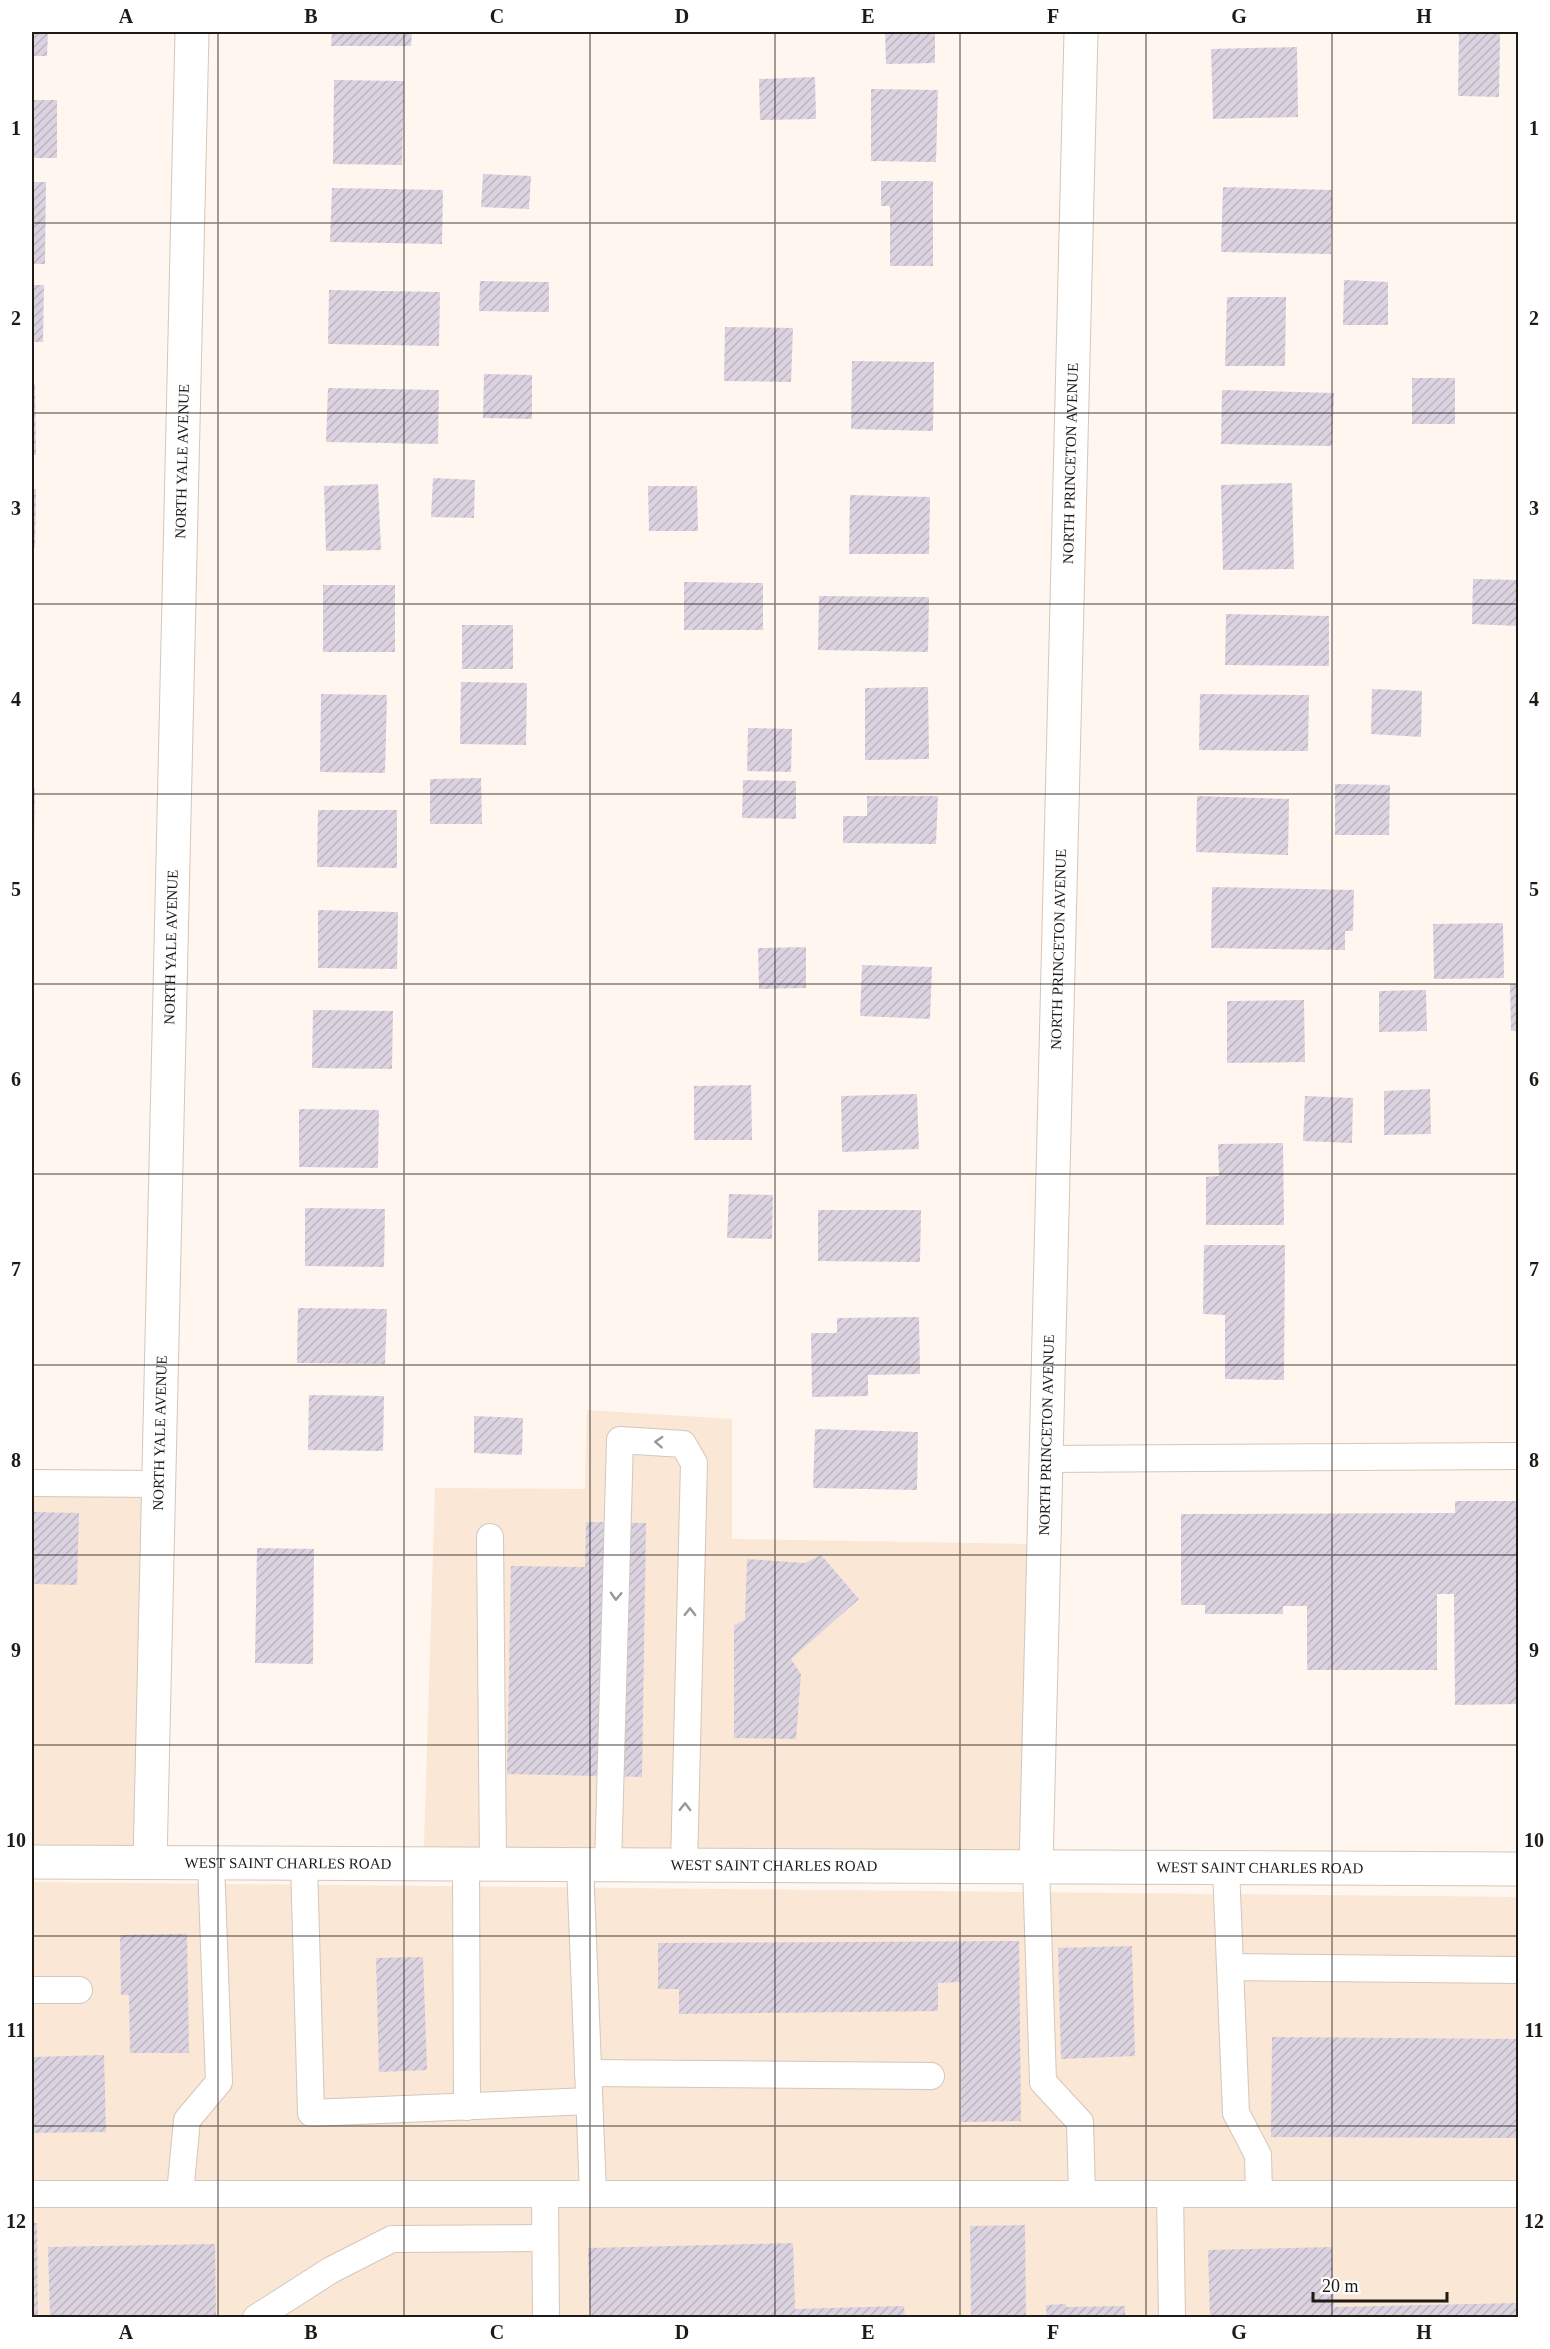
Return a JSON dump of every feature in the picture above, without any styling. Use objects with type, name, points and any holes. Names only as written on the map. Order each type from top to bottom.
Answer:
[{"type":"street","name":"NORTH YALE AVENUE","points":[[150,1862],[192,32]]},
{"type":"street","name":"NORTH PRINCETON AVENUE","points":[[1036,1868],[1081,32]]},
{"type":"street","name":"WEST SAINT CHARLES ROAD","points":[[32,1862],[1518,1869]]},
{"type":"lane","points":[[593,2194],[588,2073],[594,1865],[620,1440],[683,1444],[694,1463],[684,1865]]},
{"type":"lane","points":[[1046,1459],[1518,1456]]},
{"type":"lane","points":[[32,1483],[159,1484]]},
{"type":"lane","points":[[467,2107],[480,1864],[490,1538]]},
{"type":"lane","points":[[180,2194],[187,2120],[219,2082],[211,1863]]},
{"type":"lane","points":[[304,1863],[311,2113],[589,2102]]},
{"type":"lane","points":[[1036,1868],[1044,2082],[1080,2122],[1082,2194]]},
{"type":"lane","points":[[1226,1868],[1236,2113],[1258,2155],[1259,2194]]},
{"type":"lane","points":[[1230,1967],[1518,1970]]},
{"type":"lane","points":[[32,1990],[79,1990]]},
{"type":"lane","points":[[588,2073],[931,2076]]},
{"type":"lane","points":[[32,2194],[1518,2194]]},
{"type":"lane","points":[[545,2194],[546,2318]]},
{"type":"lane","points":[[1170,2194],[1172,2318]]},
{"type":"lane","points":[[256,2318],[331,2271],[392,2239],[545,2238]]},
{"type":"shaded area","points":[[587,1410],[732,1419],[732,1539],[1029,1544],[1024,1850],[424,1848],[435,1488],[585,1489]]},
{"type":"shaded area","points":[[32,1470],[146,1471],[136,1847],[32,1846]]},
{"type":"shaded area","points":[[32,1882],[1518,1897],[1518,2317],[32,2317]]},
{"type":"building","points":[[32,32],[48,32],[47,56],[32,56]]},
{"type":"building","points":[[332,32],[412,32],[411,46],[331,46]]},
{"type":"building","points":[[885,32],[935,32],[935,63],[886,64]]},
{"type":"building","points":[[1459,32],[1500,33],[1499,97],[1458,96]]},
{"type":"building","points":[[1297,47],[1298,117],[1213,119],[1211,49]]},
{"type":"building","points":[[815,77],[816,119],[760,120],[759,79]]},
{"type":"building","points":[[334,80],[404,81],[402,165],[333,164]]},
{"type":"building","points":[[871,89],[938,90],[936,162],[871,161]]},
{"type":"building","points":[[32,100],[57,100],[57,158],[32,158]]},
{"type":"building","points":[[483,174],[531,176],[529,209],[481,207]]},
{"type":"building","points":[[881,181],[933,181],[933,266],[890,266],[890,206],[881,206]]},
{"type":"building","points":[[32,182],[46,182],[45,264],[32,264]]},
{"type":"building","points":[[1223,187],[1332,190],[1331,254],[1221,252]]},
{"type":"building","points":[[332,188],[443,190],[442,244],[330,242]]},
{"type":"building","points":[[1344,280],[1388,282],[1388,325],[1343,325]]},
{"type":"building","points":[[480,281],[549,282],[549,312],[479,311]]},
{"type":"building","points":[[32,285],[44,285],[43,342],[32,342]]},
{"type":"building","points":[[329,290],[440,292],[439,346],[328,344]]},
{"type":"building","points":[[1227,297],[1286,297],[1285,366],[1225,366]]},
{"type":"building","points":[[725,327],[793,328],[791,382],[724,381]]},
{"type":"building","points":[[852,361],[934,362],[933,431],[851,429]]},
{"type":"building","points":[[484,374],[532,375],[532,419],[483,418]]},
{"type":"building","points":[[1412,378],[1455,378],[1455,424],[1412,424]]},
{"type":"building","points":[[32,384],[35,384],[36,455],[32,455]]},
{"type":"building","points":[[328,388],[439,390],[438,444],[326,442]]},
{"type":"building","points":[[1222,390],[1334,393],[1332,446],[1221,444]]},
{"type":"building","points":[[433,478],[475,480],[474,518],[431,517]]},
{"type":"building","points":[[1292,483],[1294,569],[1223,570],[1221,485]]},
{"type":"building","points":[[378,484],[381,550],[326,551],[324,486]]},
{"type":"building","points":[[648,486],[697,486],[698,531],[649,531]]},
{"type":"building","points":[[32,489],[36,489],[35,548],[32,548]]},
{"type":"building","points":[[850,495],[930,497],[929,554],[849,554]]},
{"type":"building","points":[[1473,579],[1518,580],[1518,626],[1472,624]]},
{"type":"building","points":[[684,582],[763,583],[763,630],[684,630]]},
{"type":"building","points":[[323,585],[395,585],[395,652],[323,652]]},
{"type":"building","points":[[819,596],[929,597],[928,652],[818,650]]},
{"type":"building","points":[[1226,614],[1329,616],[1329,666],[1225,665]]},
{"type":"building","points":[[462,625],[513,625],[513,669],[462,669]]},
{"type":"building","points":[[461,682],[527,683],[526,745],[460,744]]},
{"type":"building","points":[[928,687],[929,759],[865,760],[865,688]]},
{"type":"building","points":[[1372,689],[1422,691],[1421,737],[1371,734]]},
{"type":"building","points":[[321,694],[387,695],[385,773],[320,772]]},
{"type":"building","points":[[1200,694],[1309,695],[1308,751],[1199,750]]},
{"type":"building","points":[[748,728],[792,729],[791,772],[747,771]]},
{"type":"building","points":[[481,778],[482,824],[430,824],[430,779]]},
{"type":"building","points":[[743,780],[796,781],[796,819],[742,818]]},
{"type":"building","points":[[1335,784],[1390,785],[1389,835],[1335,835]]},
{"type":"building","points":[[32,788],[35,788],[34,847],[32,847]]},
{"type":"building","points":[[867,796],[938,796],[936,844],[843,843],[843,816],[867,816]]},
{"type":"building","points":[[1197,796],[1289,799],[1288,855],[1196,852]]},
{"type":"building","points":[[318,810],[397,810],[397,868],[317,867]]},
{"type":"building","points":[[1212,887],[1354,890],[1353,931],[1345,931],[1345,950],[1211,948]]},
{"type":"building","points":[[318,910],[398,912],[397,969],[318,968]]},
{"type":"building","points":[[1503,923],[1504,978],[1434,979],[1433,924]]},
{"type":"building","points":[[806,947],[806,988],[759,989],[758,948]]},
{"type":"building","points":[[862,965],[932,967],[930,1019],[860,1016]]},
{"type":"building","points":[[1510,984],[1518,984],[1518,1031],[1511,1031]]},
{"type":"building","points":[[1426,990],[1427,1031],[1379,1032],[1379,991]]},
{"type":"building","points":[[1304,1000],[1305,1062],[1227,1063],[1227,1001]]},
{"type":"building","points":[[313,1010],[393,1011],[392,1069],[312,1068]]},
{"type":"building","points":[[751,1085],[752,1140],[694,1140],[694,1086]]},
{"type":"building","points":[[1430,1089],[1431,1134],[1384,1135],[1384,1091]]},
{"type":"building","points":[[917,1094],[919,1149],[842,1152],[841,1096]]},
{"type":"building","points":[[1305,1096],[1353,1098],[1352,1143],[1303,1141]]},
{"type":"building","points":[[299,1109],[379,1110],[378,1168],[299,1167]]},
{"type":"building","points":[[1283,1143],[1284,1225],[1206,1225],[1206,1177],[1219,1176],[1218,1144]]},
{"type":"building","points":[[729,1194],[773,1195],[772,1239],[727,1238]]},
{"type":"building","points":[[305,1208],[385,1209],[384,1267],[305,1266]]},
{"type":"building","points":[[818,1210],[921,1210],[920,1262],[818,1261]]},
{"type":"building","points":[[1204,1245],[1285,1245],[1284,1380],[1225,1379],[1225,1315],[1203,1314]]},
{"type":"building","points":[[298,1308],[387,1309],[385,1364],[297,1363]]},
{"type":"building","points":[[919,1317],[920,1374],[868,1375],[868,1396],[812,1397],[811,1333],[837,1333],[837,1318]]},
{"type":"building","points":[[309,1395],[384,1396],[383,1451],[308,1450]]},
{"type":"building","points":[[474,1416],[523,1418],[522,1455],[474,1453]]},
{"type":"building","points":[[815,1429],[918,1432],[917,1490],[813,1488]]},
{"type":"building","points":[[1455,1501],[1518,1501],[1518,1704],[1455,1705],[1454,1594],[1437,1594],[1437,1670],[1307,1670],[1307,1606],[1283,1606],[1283,1614],[1205,1614],[1205,1605],[1181,1605],[1181,1514],[1455,1513]]},
{"type":"building","points":[[32,1512],[79,1513],[77,1585],[32,1584]]},
{"type":"building","points":[[586,1522],[646,1523],[642,1777],[507,1774],[511,1566],[585,1567]]},
{"type":"building","points":[[257,1548],[314,1549],[313,1664],[255,1663]]},
{"type":"building","points":[[821,1555],[859,1599],[791,1659],[801,1674],[796,1739],[734,1738],[734,1625],[745,1620],[747,1559],[805,1563]]},
{"type":"building","points":[[187,1934],[189,2053],[130,2053],[129,1995],[121,1995],[120,1935]]},
{"type":"building","points":[[1019,1941],[1021,2121],[961,2122],[960,1982],[938,1983],[938,2011],[679,2014],[679,1989],[658,1989],[658,1943]]},
{"type":"building","points":[[1132,1946],[1135,2056],[1061,2059],[1058,1948]]},
{"type":"building","points":[[423,1957],[427,2070],[379,2072],[376,1958]]},
{"type":"building","points":[[1272,2037],[1518,2039],[1518,2138],[1271,2137]]},
{"type":"building","points":[[104,2055],[106,2132],[32,2133],[32,2057]]},
{"type":"building","points":[[32,2223],[37,2223],[38,2318],[32,2318]]},
{"type":"building","points":[[1025,2225],[1026,2318],[971,2318],[970,2226]]},
{"type":"building","points":[[793,2243],[795,2309],[904,2306],[905,2318],[590,2318],[588,2248]]},
{"type":"building","points":[[215,2244],[216,2318],[50,2318],[48,2247]]},
{"type":"building","points":[[1332,2247],[1334,2307],[1518,2303],[1518,2318],[1210,2318],[1208,2250]]},
{"type":"building","points":[[1066,2304],[1066,2307],[1125,2306],[1125,2318],[1047,2318],[1046,2305]]}]
